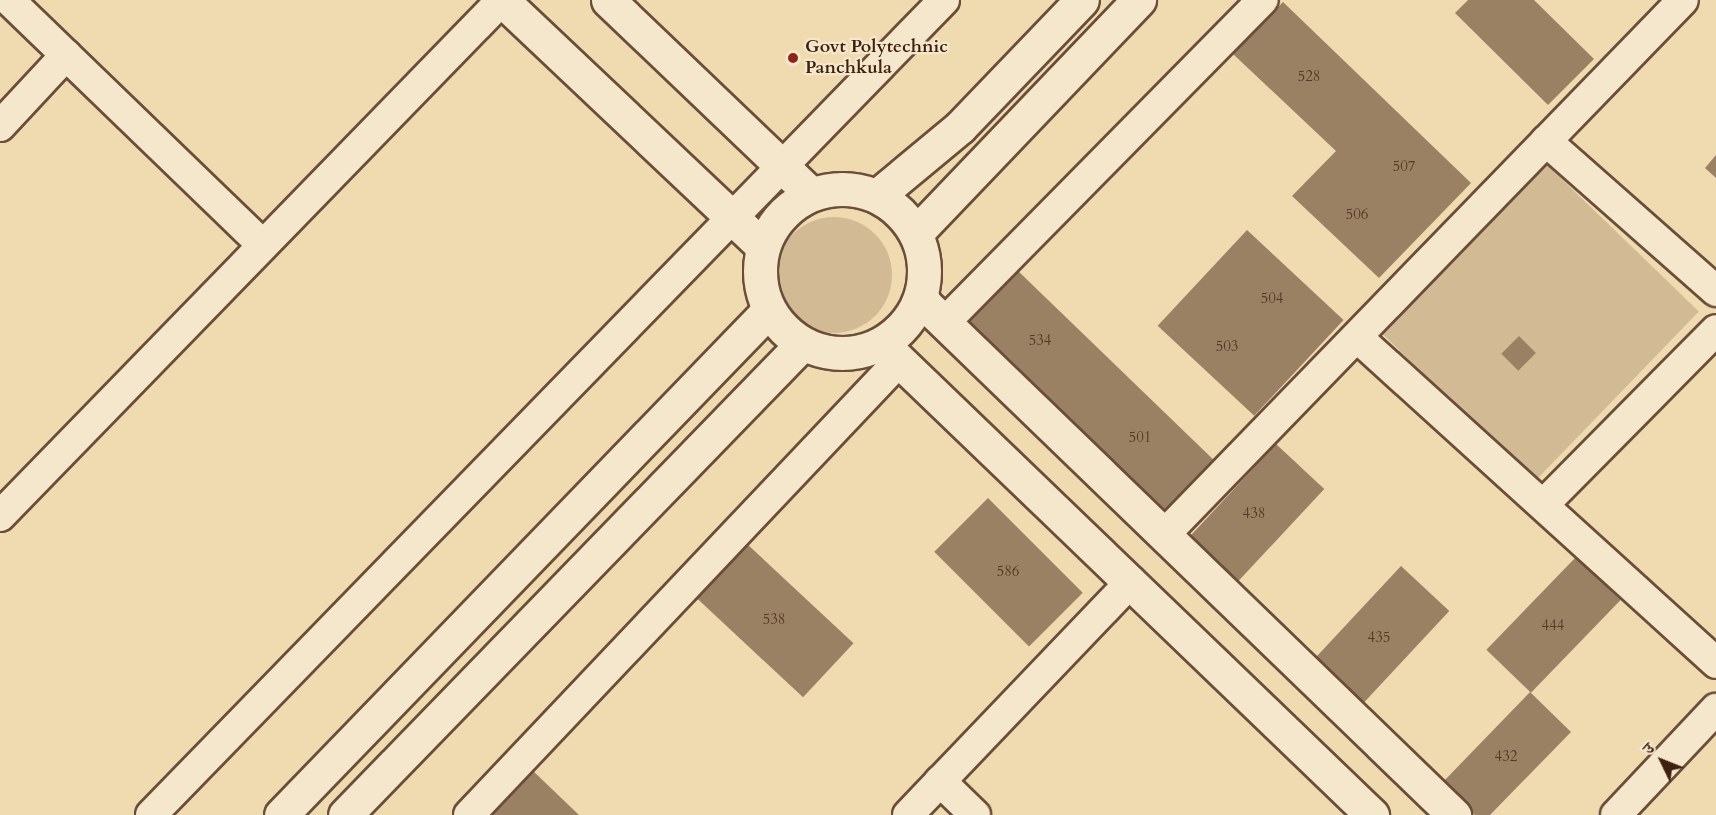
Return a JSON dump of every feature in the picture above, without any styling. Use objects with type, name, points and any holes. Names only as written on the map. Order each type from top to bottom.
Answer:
[{"type":"street","points":[[9,0],[262,245]]},
{"type":"street","points":[[0,516],[502,0],[763,247]]},
{"type":"street","points":[[608,0],[811,194]]},
{"type":"street","points":[[151,815],[944,0]]},
{"type":"street","points":[[877,196],[960,127],[1082,0]]},
{"type":"street","points":[[916,234],[1139,0]]},
{"type":"street","points":[[944,323],[1263,0]]},
{"type":"street","points":[[1164,535],[1683,0]]},
{"type":"street","points":[[0,126],[66,56]]},
{"type":"street","points":[[1546,141],[1716,291]]},
{"type":"street","points":[[469,815],[891,352],[921,295],[924,264],[916,234],[900,211],[877,196],[844,189],[811,194],[773,225],[763,247],[761,290],[769,310],[802,344],[829,353],[891,352],[1372,815]]},
{"type":"street","points":[[921,295],[944,323],[1454,815]]},
{"type":"street","points":[[281,815],[769,310]]},
{"type":"street","points":[[1545,503],[1716,330]]},
{"type":"street","points":[[1357,337],[1545,503],[1716,663]]},
{"type":"street","points":[[345,815],[802,344]]},
{"type":"street","points":[[908,815],[1131,582]]},
{"type":"street","points":[[1616,815],[1716,709]]},
{"type":"street","points":[[940,781],[975,815]]},
{"type":"shaded area","points":[[1542,160],[1699,311],[1535,481],[1378,330]]},
{"type":"shaded area","points":[[834,217],[856,221],[875,234],[888,253],[892,275],[888,297],[875,316],[856,329],[834,333],[812,329],[793,316],[780,297],[776,275],[780,253],[793,234],[812,221]]},
{"type":"building","points":[[1468,0],[1534,0],[1594,59],[1548,105],[1455,13]]},
{"type":"building","points":[[1283,2],[1471,183],[1379,278],[1292,196],[1336,151],[1233,54]]},
{"type":"building","points":[[1716,155],[1716,178],[1705,168]]},
{"type":"building","points":[[1247,230],[1344,320],[1254,416],[1158,326]]},
{"type":"building","points":[[1014,267],[1213,459],[1165,510],[965,317]]},
{"type":"building","points":[[1519,336],[1536,353],[1518,371],[1501,354]]},
{"type":"building","points":[[1276,444],[1324,489],[1234,586],[1186,541]]},
{"type":"building","points":[[988,498],[1083,593],[1029,646],[934,552]]},
{"type":"building","points":[[746,543],[854,643],[803,697],[696,597]]},
{"type":"building","points":[[1576,557],[1621,600],[1531,693],[1486,650]]},
{"type":"building","points":[[1401,566],[1449,611],[1357,710],[1308,665]]},
{"type":"building","points":[[1530,692],[1571,732],[1490,815],[1475,815],[1442,783]]},
{"type":"building","points":[[531,769],[579,815],[486,815]]},
{"type":"place","name":"Govt Polytechnic Panchkula","points":[[793,58]]}]
